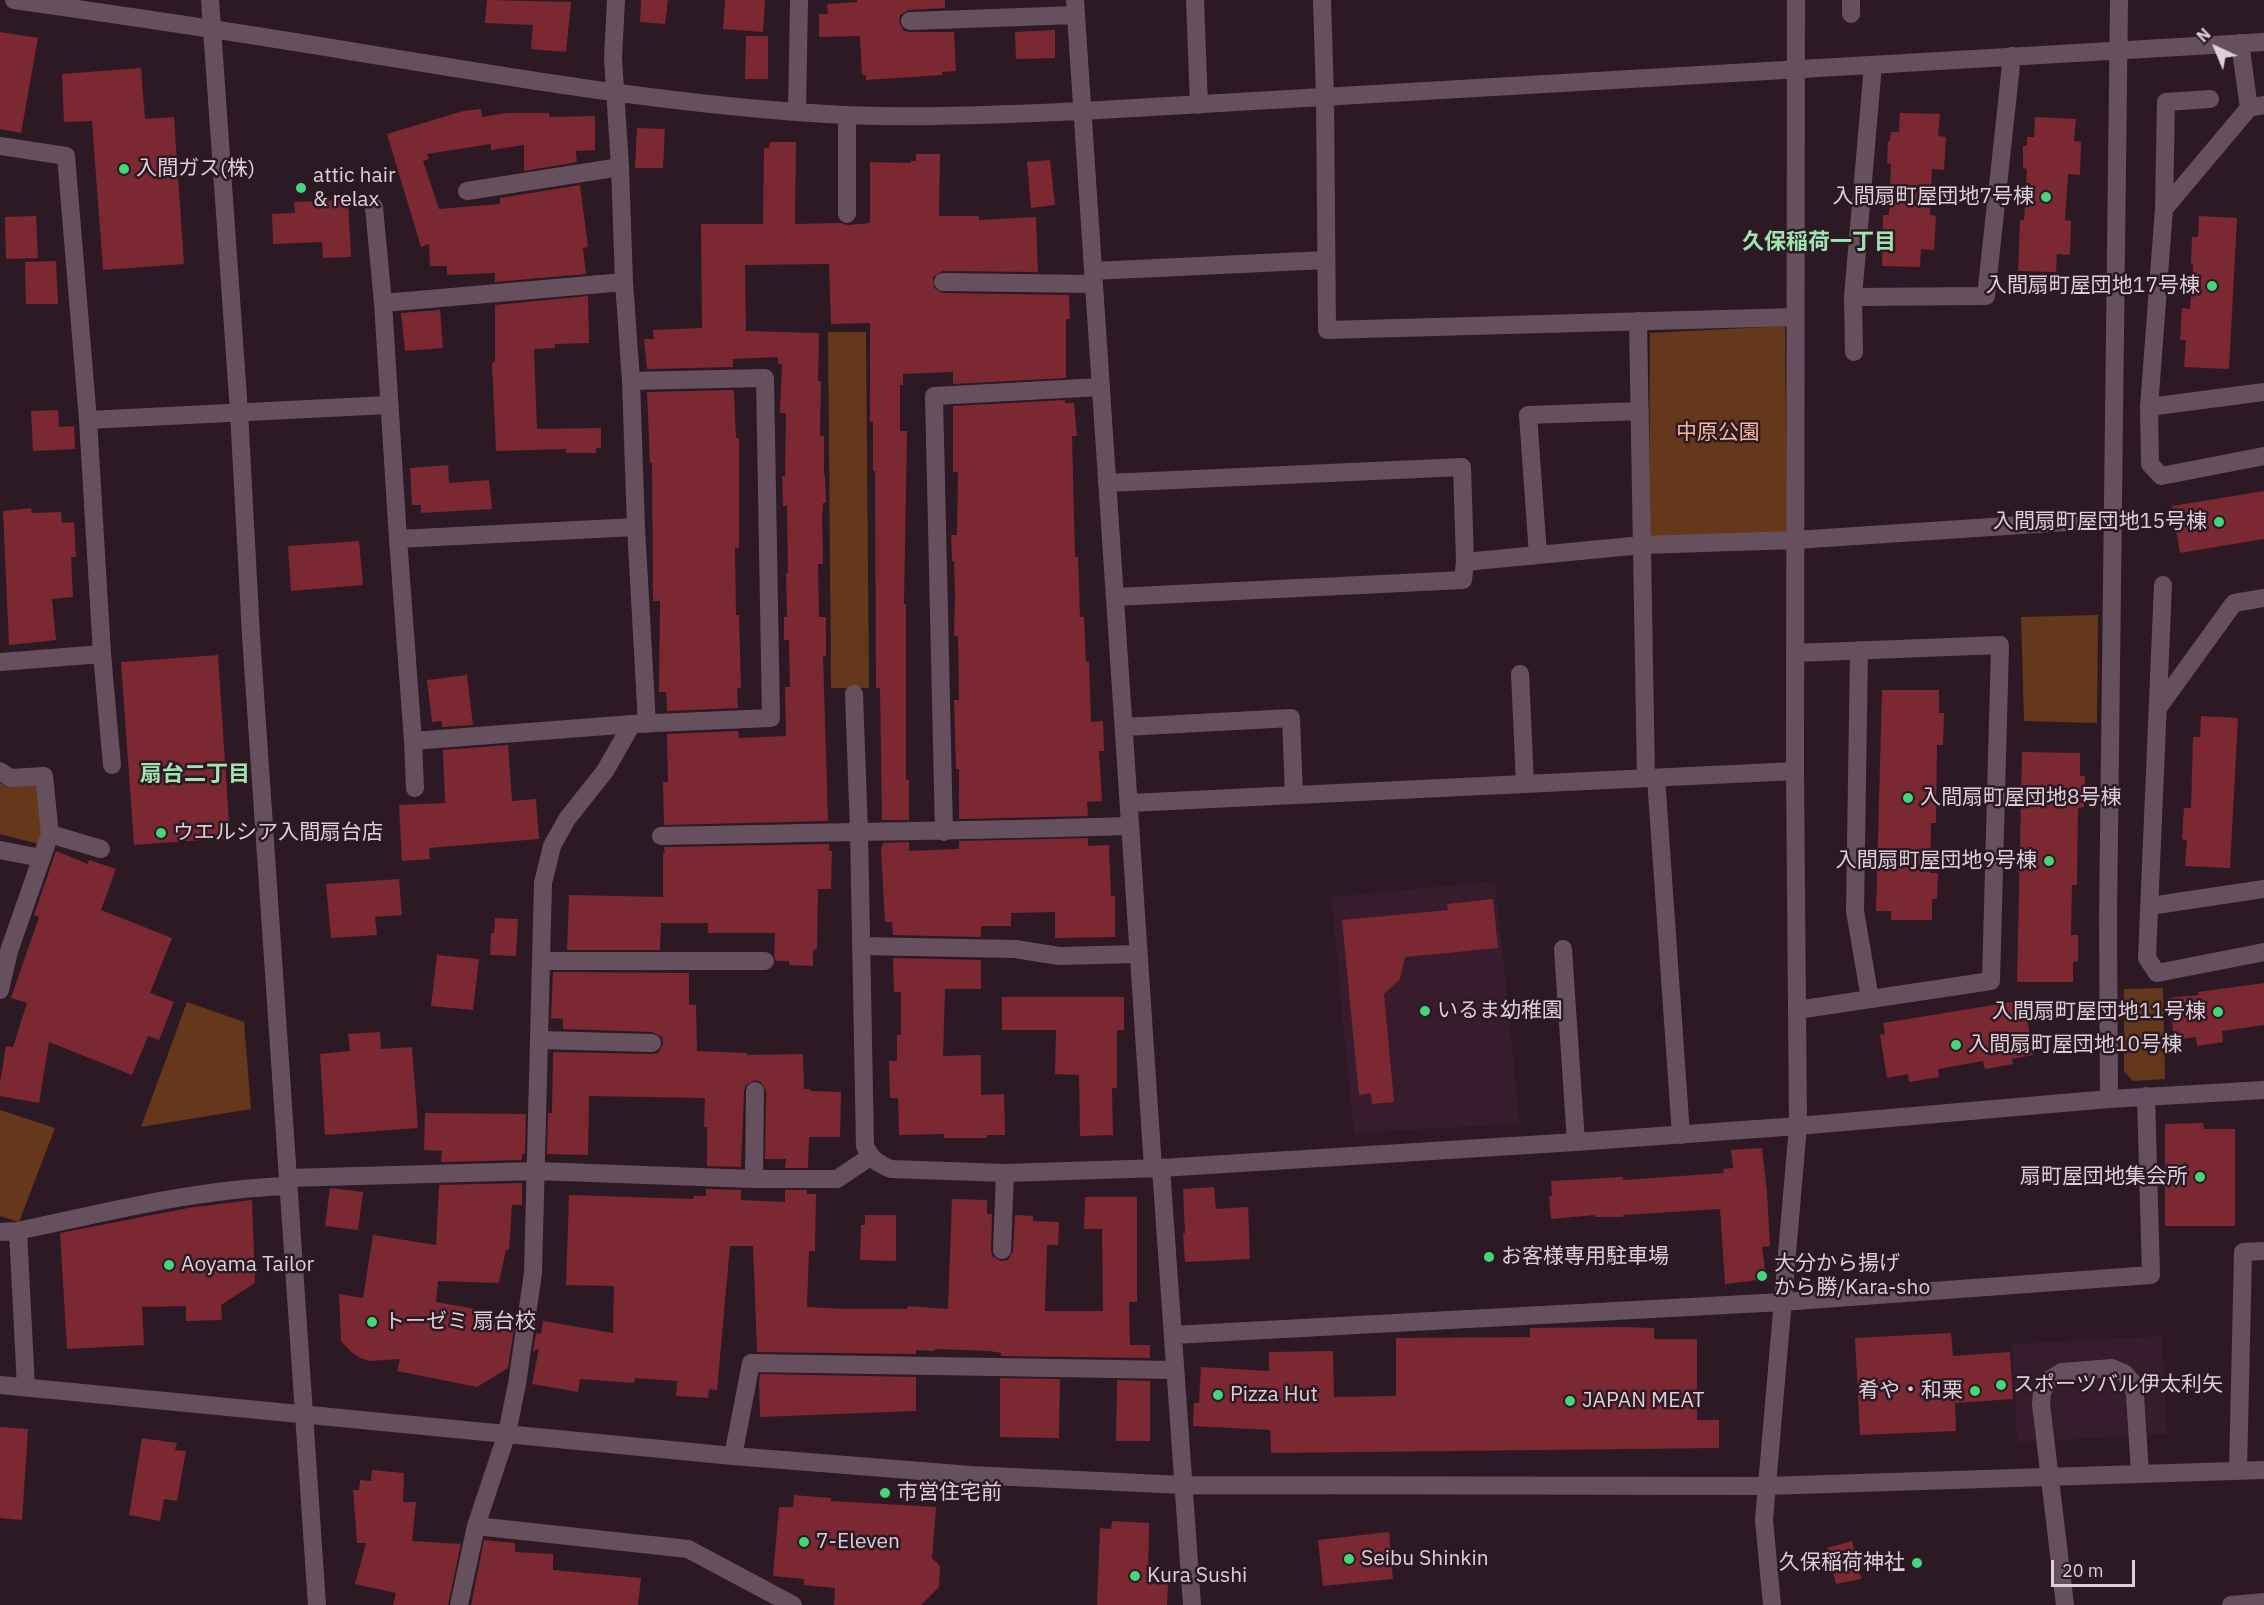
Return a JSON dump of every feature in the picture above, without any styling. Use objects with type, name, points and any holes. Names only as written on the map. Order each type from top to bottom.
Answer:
[{"type":"street","points":[[14,0],[211,28],[616,94],[847,115],[944,116],[1083,111],[2264,42]]},
{"type":"street","points":[[210,0],[317,1605]]},
{"type":"street","points":[[459,1605],[476,1526],[507,1433],[518,1384],[530,1306],[543,961],[543,883],[552,846],[567,819],[639,724],[632,381],[624,282],[613,58],[616,0]]},
{"type":"street","points":[[797,112],[799,0]]},
{"type":"street","points":[[1195,0],[1199,105]]},
{"type":"street","points":[[1322,0],[1327,330],[1795,316]]},
{"type":"street","points":[[1772,1605],[1764,1520],[1798,1126],[1795,771],[1796,0]]},
{"type":"street","points":[[2109,1099],[2108,907],[2119,0]]},
{"type":"street","points":[[910,21],[1076,7],[1138,954],[1173,1335],[1192,1605]]},
{"type":"street","points":[[2164,209],[2256,106],[2240,43]]},
{"type":"street","points":[[1853,297],[1986,296],[2012,56]]},
{"type":"street","points":[[1854,352],[1853,297],[1874,65]]},
{"type":"street","points":[[2210,99],[2166,102],[2164,209],[2149,408],[2150,464],[2161,476],[2264,456]]},
{"type":"street","points":[[847,115],[847,214]]},
{"type":"street","points":[[0,146],[66,156],[88,420],[102,654],[112,765]]},
{"type":"street","points":[[466,191],[620,167]]},
{"type":"street","points":[[374,207],[383,303],[415,789]]},
{"type":"street","points":[[943,282],[1094,278],[1326,260]]},
{"type":"street","points":[[383,303],[624,282]]},
{"type":"street","points":[[1638,321],[1642,545],[1651,778],[1681,1135]]},
{"type":"street","points":[[413,741],[639,724],[771,718],[765,378],[632,381]]},
{"type":"street","points":[[944,832],[934,396],[1101,387]]},
{"type":"street","points":[[2149,408],[2264,392]]},
{"type":"street","points":[[88,420],[388,405]]},
{"type":"street","points":[[1538,555],[1528,415],[1640,411]]},
{"type":"street","points":[[1107,483],[1462,466],[1465,562],[1462,580],[1115,597]]},
{"type":"street","points":[[1465,562],[1642,545],[1795,540],[2112,519]]},
{"type":"street","points":[[398,539],[636,527]]},
{"type":"street","points":[[2163,585],[2147,958],[2157,973],[2264,952]]},
{"type":"street","points":[[2158,708],[2234,603],[2264,598]]},
{"type":"street","points":[[1795,653],[2000,645],[1990,981],[1797,1010]]},
{"type":"street","points":[[1859,650],[1855,911],[1870,999]]},
{"type":"street","points":[[0,662],[102,654]]},
{"type":"street","points":[[1520,674],[1525,784]]},
{"type":"street","points":[[854,694],[860,831],[865,1146],[875,1162],[891,1169],[1005,1173],[1157,1168],[1681,1135],[2146,1096],[2264,1090]]},
{"type":"street","points":[[1124,727],[1292,718],[1294,795]]},
{"type":"street","points":[[0,771],[10,778],[44,776],[50,834],[4,956],[0,990]]},
{"type":"street","points":[[1129,803],[1795,771]]},
{"type":"street","points":[[661,836],[860,831],[944,832],[1130,826]]},
{"type":"street","points":[[50,834],[101,849]]},
{"type":"street","points":[[0,850],[41,858]]},
{"type":"street","points":[[2150,906],[2264,889]]},
{"type":"street","points":[[861,946],[1015,949],[1059,956],[1138,954]]},
{"type":"street","points":[[1563,949],[1576,1142]]},
{"type":"street","points":[[543,961],[765,961]]},
{"type":"street","points":[[540,1040],[652,1043]]},
{"type":"street","points":[[754,1179],[755,1091]]},
{"type":"street","points":[[1173,1335],[1782,1302],[2151,1275],[2146,1096]]},
{"type":"street","points":[[26,1387],[9,1232],[145,1204],[288,1182],[536,1171],[754,1179],[837,1179],[870,1157]]},
{"type":"street","points":[[1002,1250],[1005,1173]]},
{"type":"street","points":[[2238,1470],[2242,1252],[2264,1251]]},
{"type":"street","points":[[733,1456],[751,1363],[1175,1370]]},
{"type":"street","points":[[2065,1605],[2041,1404],[2042,1392],[2049,1380],[2062,1372],[2112,1368],[2124,1373],[2132,1382],[2134,1389],[2140,1473]]},
{"type":"street","points":[[0,1385],[733,1456],[970,1475],[1183,1485],[1766,1486],[2264,1470]]},
{"type":"street","points":[[476,1526],[688,1549],[793,1605]]},
{"type":"street","points":[[2231,1605],[2264,1602]]},
{"type":"shaded area","name":"いるま幼稚園","points":[[1495,881],[1520,1124],[1354,1133],[1331,897]]},
{"type":"shaded area","points":[[2162,1336],[2167,1434],[2017,1442],[2012,1344]]},
{"type":"green space","name":"中原公園","points":[[1785,326],[1787,532],[1649,537],[1650,333]]},
{"type":"green space","points":[[828,332],[866,332],[869,688],[831,688]]},
{"type":"green space","points":[[2098,615],[2097,723],[2024,721],[2021,617]]},
{"type":"green space","points":[[0,783],[7,787],[36,784],[43,834],[38,844],[0,834]]},
{"type":"green space","points":[[2163,988],[2165,1079],[2133,1081],[2124,1071],[2124,989]]},
{"type":"green space","points":[[187,1002],[244,1022],[251,1109],[141,1127]]},
{"type":"green space","points":[[0,1110],[55,1128],[19,1222],[0,1216]]},
{"type":"building","points":[[487,0],[571,2],[566,52],[531,49],[533,25],[485,23]]},
{"type":"building","points":[[641,0],[668,0],[665,24],[640,22]]},
{"type":"building","points":[[725,0],[765,0],[763,32],[723,29]]},
{"type":"building","points":[[857,0],[945,0],[945,8],[909,10],[900,15],[899,22],[904,31],[954,32],[956,71],[942,72],[942,75],[866,80],[866,75],[862,75],[860,36],[819,37],[819,14],[828,14],[827,4],[857,2]]},
{"type":"building","points":[[1055,30],[1055,58],[1016,59],[1015,32]]},
{"type":"building","points":[[0,32],[38,38],[21,133],[0,129]]},
{"type":"building","points":[[746,36],[768,36],[768,79],[745,79]]},
{"type":"building","points":[[141,68],[145,119],[174,117],[184,264],[103,270],[92,121],[64,122],[62,74]]},
{"type":"building","points":[[481,109],[482,117],[506,113],[549,113],[549,117],[595,116],[595,150],[576,151],[577,162],[524,171],[524,145],[491,150],[491,144],[427,154],[429,159],[423,161],[439,209],[500,204],[500,198],[580,185],[588,247],[583,248],[586,274],[495,282],[495,273],[447,275],[447,266],[430,266],[429,244],[421,247],[387,134],[463,111]]},
{"type":"building","points":[[1900,113],[1940,114],[1938,136],[1946,137],[1944,170],[1932,169],[1930,215],[1936,216],[1934,250],[1921,249],[1920,267],[1882,266],[1883,215],[1889,215],[1891,164],[1887,163],[1888,141],[1890,141],[1891,132],[1899,132]]},
{"type":"building","name":"入間扇町屋団地7号棟","points":[[2035,117],[2076,119],[2074,141],[2081,142],[2080,175],[2068,174],[2065,220],[2071,221],[2070,255],[2057,254],[2056,272],[2018,271],[2020,220],[2024,220],[2027,169],[2023,168],[2023,146],[2027,146],[2027,137],[2034,137]]},
{"type":"building","points":[[637,128],[665,129],[663,168],[635,168]]},
{"type":"building","points":[[770,142],[796,142],[795,224],[870,223],[870,162],[911,163],[911,161],[916,161],[916,154],[940,154],[939,216],[979,216],[979,220],[1036,217],[1038,272],[943,271],[933,277],[934,288],[943,293],[1069,295],[1070,319],[1066,319],[1066,378],[953,384],[953,372],[903,374],[903,385],[900,385],[900,431],[907,431],[904,604],[906,604],[906,780],[909,780],[909,820],[882,820],[880,688],[876,688],[875,471],[873,471],[873,421],[870,422],[870,323],[831,324],[829,264],[745,265],[746,331],[819,333],[820,436],[824,436],[826,503],[823,503],[822,518],[823,564],[818,564],[819,617],[826,617],[826,656],[823,656],[828,821],[664,825],[663,782],[668,782],[667,734],[738,731],[739,738],[786,736],[785,687],[790,687],[789,640],[784,640],[784,617],[787,617],[786,573],[788,573],[787,506],[783,506],[782,476],[785,476],[786,413],[780,413],[782,364],[778,364],[778,357],[733,359],[733,367],[647,369],[644,339],[654,339],[653,330],[702,328],[701,224],[763,224],[764,148],[769,148]]},
{"type":"building","points":[[1050,160],[1055,205],[1031,208],[1027,162]]},
{"type":"building","points":[[348,200],[351,257],[323,258],[322,242],[273,244],[272,214],[295,213],[294,202]]},
{"type":"building","points":[[36,216],[38,258],[6,259],[5,217]]},
{"type":"building","name":"入間扇町屋団地17号棟","points":[[2199,216],[2237,218],[2229,369],[2184,367],[2186,340],[2180,340],[2182,308],[2190,309],[2192,237],[2198,237]]},
{"type":"building","points":[[56,261],[58,304],[26,304],[25,262]]},
{"type":"building","points":[[588,296],[589,343],[555,344],[555,348],[534,349],[537,429],[601,428],[601,448],[596,448],[596,453],[566,453],[566,449],[496,451],[492,363],[495,362],[495,305]]},
{"type":"building","points":[[440,310],[443,348],[405,351],[401,313]]},
{"type":"building","points":[[734,390],[736,438],[739,438],[739,548],[735,548],[736,615],[739,615],[741,688],[737,688],[738,708],[667,711],[666,692],[659,692],[660,601],[653,601],[652,463],[650,463],[647,392]]},
{"type":"building","points":[[1065,400],[1065,403],[1074,403],[1077,436],[1072,436],[1075,557],[1078,557],[1080,617],[1084,617],[1086,662],[1089,661],[1091,722],[1103,721],[1104,751],[1099,751],[1102,801],[1087,802],[1088,816],[959,819],[959,769],[956,769],[954,700],[959,700],[958,636],[954,636],[954,561],[952,561],[951,535],[957,535],[958,472],[953,472],[953,406]]},
{"type":"building","points":[[58,410],[59,427],[74,426],[75,449],[33,451],[31,411]]},
{"type":"building","points":[[448,465],[449,483],[489,480],[492,509],[421,513],[421,505],[412,505],[410,468]]},
{"type":"building","name":"入間扇町屋団地15号棟","points":[[2264,491],[2264,539],[2180,553],[2172,506]]},
{"type":"building","points":[[31,508],[32,513],[61,512],[62,523],[74,522],[76,557],[71,557],[73,597],[52,599],[56,640],[9,645],[3,511]]},
{"type":"building","points":[[359,541],[363,585],[291,591],[288,546]]},
{"type":"building","points":[[218,655],[230,838],[134,845],[121,662]]},
{"type":"building","points":[[467,675],[473,725],[442,727],[442,721],[432,722],[427,680]]},
{"type":"building","name":"入間扇町屋団地8号棟","points":[[1882,690],[1939,690],[1939,713],[1944,713],[1943,745],[1937,745],[1936,823],[1931,823],[1930,873],[1938,873],[1937,899],[1932,899],[1932,920],[1891,920],[1891,911],[1876,911]]},
{"type":"building","points":[[2201,716],[2238,718],[2230,868],[2185,866],[2187,840],[2182,839],[2184,808],[2191,808],[2193,737],[2200,737]]},
{"type":"building","points":[[508,745],[512,801],[536,799],[539,839],[429,848],[430,859],[402,861],[399,805],[445,803],[443,750]]},
{"type":"building","name":"入間扇町屋団地9号棟","points":[[2022,752],[2080,753],[2080,776],[2085,776],[2084,807],[2078,808],[2077,885],[2072,885],[2071,935],[2078,935],[2078,961],[2073,962],[2073,982],[2017,982]]},
{"type":"building","points":[[1088,838],[1088,846],[1109,845],[1111,896],[1115,896],[1115,937],[1055,938],[1055,912],[1011,913],[1011,926],[981,926],[981,937],[893,935],[892,922],[885,922],[881,850],[883,843],[909,842],[909,851],[959,849],[959,841]]},
{"type":"building","points":[[829,844],[829,851],[832,851],[831,889],[818,889],[817,949],[813,950],[813,966],[789,965],[789,961],[776,961],[775,933],[708,933],[708,923],[661,923],[660,950],[567,950],[569,895],[663,897],[664,847]]},
{"type":"building","points":[[56,851],[88,864],[89,860],[116,869],[101,910],[172,938],[150,993],[174,1002],[159,1040],[148,1036],[132,1075],[49,1042],[39,1103],[0,1096],[0,1083],[6,1046],[13,1047],[27,1003],[11,998],[39,917],[34,915]]},
{"type":"building","points":[[399,879],[402,915],[375,917],[377,935],[331,938],[326,884]]},
{"type":"building","points":[[1493,899],[1498,948],[1405,957],[1400,979],[1384,994],[1394,1102],[1372,1104],[1371,1093],[1359,1095],[1342,920],[1448,910],[1447,904]]},
{"type":"building","points":[[495,918],[518,919],[516,956],[490,955],[491,933],[494,933]]},
{"type":"building","points":[[437,955],[479,959],[473,1010],[431,1006]]},
{"type":"building","points":[[893,958],[981,960],[981,989],[945,989],[943,1056],[981,1055],[981,1095],[1004,1094],[1005,1135],[987,1135],[987,1138],[944,1138],[944,1134],[899,1135],[898,1098],[890,1098],[889,1061],[897,1061],[897,1035],[901,1035],[901,992],[894,992]]},
{"type":"building","points":[[553,972],[689,973],[689,1005],[696,1005],[697,1051],[747,1053],[747,1055],[803,1054],[804,1089],[841,1092],[840,1137],[809,1137],[808,1168],[785,1168],[786,1159],[765,1159],[766,1091],[761,1082],[755,1080],[746,1085],[744,1091],[741,1167],[707,1166],[707,1127],[704,1127],[705,1098],[589,1096],[588,1155],[547,1154],[548,1113],[552,1113],[553,1052],[652,1054],[658,1053],[663,1044],[662,1037],[652,1032],[563,1029],[563,1019],[551,1018]]},
{"type":"building","name":"入間扇町屋団地11号棟","points":[[2264,983],[2264,1025],[2222,1031],[2223,1042],[2197,1046],[2196,1037],[2174,1040],[2169,998]]},
{"type":"building","points":[[1002,997],[1124,997],[1124,1030],[1117,1030],[1117,1088],[1112,1088],[1113,1135],[1080,1136],[1079,1075],[1055,1074],[1056,1030],[1002,1030]]},
{"type":"building","name":"入間扇町屋団地10号棟","points":[[2024,1000],[2033,1055],[2012,1059],[2013,1064],[1985,1069],[1983,1061],[1938,1069],[1939,1077],[1909,1082],[1908,1074],[1887,1078],[1880,1035],[1885,1034],[1883,1023]]},
{"type":"building","points":[[380,1032],[381,1049],[412,1047],[418,1128],[325,1135],[320,1054],[350,1051],[348,1034]]},
{"type":"building","points":[[425,1113],[526,1114],[525,1154],[522,1154],[522,1160],[441,1162],[442,1151],[424,1150]]},
{"type":"building","name":"扇町屋団地集会所","points":[[2203,1123],[2204,1129],[2235,1129],[2235,1226],[2165,1226],[2165,1124]]},
{"type":"building","points":[[1762,1148],[1770,1246],[1762,1247],[1766,1279],[1725,1284],[1720,1209],[1623,1215],[1623,1217],[1595,1217],[1595,1215],[1551,1219],[1549,1196],[1552,1196],[1551,1181],[1623,1177],[1623,1180],[1724,1173],[1723,1169],[1733,1168],[1731,1150]]},
{"type":"building","points":[[522,1183],[522,1205],[512,1205],[509,1250],[506,1250],[499,1283],[438,1281],[436,1302],[493,1312],[490,1323],[514,1328],[508,1368],[477,1387],[397,1371],[400,1359],[370,1361],[351,1352],[341,1341],[339,1294],[363,1298],[373,1235],[436,1245],[439,1185]]},
{"type":"building","points":[[1214,1187],[1216,1209],[1248,1207],[1250,1259],[1185,1262],[1183,1189]]},
{"type":"building","points":[[330,1188],[363,1192],[358,1230],[325,1226]]},
{"type":"building","points":[[706,1189],[741,1190],[741,1200],[785,1202],[785,1190],[807,1190],[807,1194],[816,1194],[815,1251],[809,1251],[807,1307],[844,1309],[907,1309],[908,1306],[948,1309],[952,1199],[987,1200],[987,1214],[992,1214],[992,1256],[1001,1261],[1008,1260],[1013,1251],[1015,1215],[1033,1216],[1033,1221],[1059,1222],[1058,1245],[1047,1245],[1045,1311],[1103,1311],[1102,1229],[1084,1229],[1085,1197],[1137,1197],[1137,1302],[1129,1302],[1130,1345],[1150,1345],[1150,1358],[1001,1356],[1001,1353],[990,1351],[935,1349],[934,1351],[916,1350],[916,1354],[757,1352],[753,1246],[730,1246],[717,1390],[709,1389],[708,1398],[676,1396],[677,1381],[635,1378],[634,1383],[580,1379],[578,1392],[532,1384],[539,1348],[533,1352],[536,1333],[541,1334],[543,1321],[613,1333],[614,1286],[566,1285],[569,1195],[693,1199],[694,1196],[706,1196]]},
{"type":"building","points":[[252,1200],[255,1283],[221,1305],[222,1320],[186,1321],[186,1306],[142,1307],[144,1345],[67,1349],[60,1233],[188,1208]]},
{"type":"building","points":[[865,1215],[896,1215],[896,1261],[860,1260],[861,1225],[865,1225]]},
{"type":"building","points":[[1530,1328],[1654,1328],[1654,1339],[1697,1339],[1697,1420],[1719,1420],[1719,1448],[1271,1453],[1270,1430],[1193,1426],[1194,1403],[1199,1403],[1201,1367],[1269,1371],[1269,1352],[1333,1351],[1334,1397],[1396,1396],[1396,1338],[1530,1337]]},
{"type":"building","points":[[1951,1333],[1953,1356],[2010,1352],[2013,1399],[1955,1403],[1956,1431],[1860,1435],[1855,1338]]},
{"type":"building","points":[[760,1374],[916,1377],[916,1411],[760,1417]]},
{"type":"building","points":[[1000,1378],[1060,1379],[1059,1438],[1000,1437]]},
{"type":"building","points":[[1117,1380],[1150,1381],[1150,1441],[1116,1441]]},
{"type":"building","points":[[0,1427],[28,1429],[22,1520],[0,1518]]},
{"type":"building","points":[[142,1438],[177,1443],[175,1450],[186,1451],[177,1501],[164,1499],[160,1521],[129,1515]]},
{"type":"building","points":[[372,1470],[404,1473],[403,1502],[416,1502],[412,1541],[461,1544],[448,1605],[393,1605],[396,1593],[355,1584],[366,1543],[357,1543],[353,1490],[359,1490],[360,1480],[371,1481]]},
{"type":"building","points":[[794,1495],[831,1498],[831,1501],[936,1507],[932,1558],[940,1566],[939,1587],[921,1605],[834,1605],[835,1588],[804,1585],[804,1579],[773,1576],[779,1507],[793,1507]]},
{"type":"building","points":[[1112,1521],[1149,1523],[1148,1583],[1168,1584],[1167,1605],[1097,1605],[1100,1528],[1111,1529]]},
{"type":"building","points":[[1389,1532],[1393,1579],[1323,1586],[1318,1540]]},
{"type":"building","points":[[484,1540],[515,1543],[515,1552],[553,1554],[553,1570],[641,1578],[638,1605],[471,1605]]},
{"type":"building","points":[[1852,1541],[1861,1579],[1836,1584],[1827,1548]]},
{"type":"place","name":"入間ガス(株)","points":[[124,169]]},
{"type":"place","name":"attic hair & relax","points":[[301,188]]},
{"type":"place","name":"入間扇町屋団地7号棟","points":[[2046,197]]},
{"type":"place","name":"入間扇町屋団地17号棟","points":[[2212,286]]},
{"type":"place","name":"入間扇町屋団地15号棟","points":[[2219,522]]},
{"type":"place","name":"入間扇町屋団地8号棟","points":[[1908,798]]},
{"type":"place","name":"ウエルシア入間扇台店","points":[[161,833]]},
{"type":"place","name":"入間扇町屋団地9号棟","points":[[2049,861]]},
{"type":"place","name":"いるま幼稚園","points":[[1425,1011]]},
{"type":"place","name":"入間扇町屋団地11号棟","points":[[2218,1012]]},
{"type":"place","name":"入間扇町屋団地10号棟","points":[[1956,1045]]},
{"type":"place","name":"扇町屋団地集会所","points":[[2200,1177]]},
{"type":"place","name":"お客様専用駐車場","points":[[1489,1257]]},
{"type":"place","name":"Aoyama Tailor","points":[[169,1265]]},
{"type":"place","name":"大分から揚げ から勝/Kara-sho","points":[[1762,1276]]},
{"type":"place","name":"トーゼミ 扇台校","points":[[372,1322]]},
{"type":"place","name":"スポーツバル伊太利矢","points":[[2001,1385]]},
{"type":"place","name":"肴や・和栗","points":[[1975,1391]]},
{"type":"place","name":"Pizza Hut","points":[[1218,1395]]},
{"type":"place","name":"JAPAN MEAT","points":[[1570,1401]]},
{"type":"place","name":"市営住宅前","points":[[885,1493]]},
{"type":"place","name":"7-Eleven","points":[[804,1542]]},
{"type":"place","name":"Seibu Shinkin","points":[[1349,1559]]},
{"type":"place","name":"久保稲荷神社","points":[[1917,1563]]},
{"type":"place","name":"Kura Sushi","points":[[1135,1576]]},
{"type":"district","name":"久保稲荷一丁目","points":[[1819,243]]},
{"type":"district","name":"扇台二丁目","points":[[195,775]]}]
